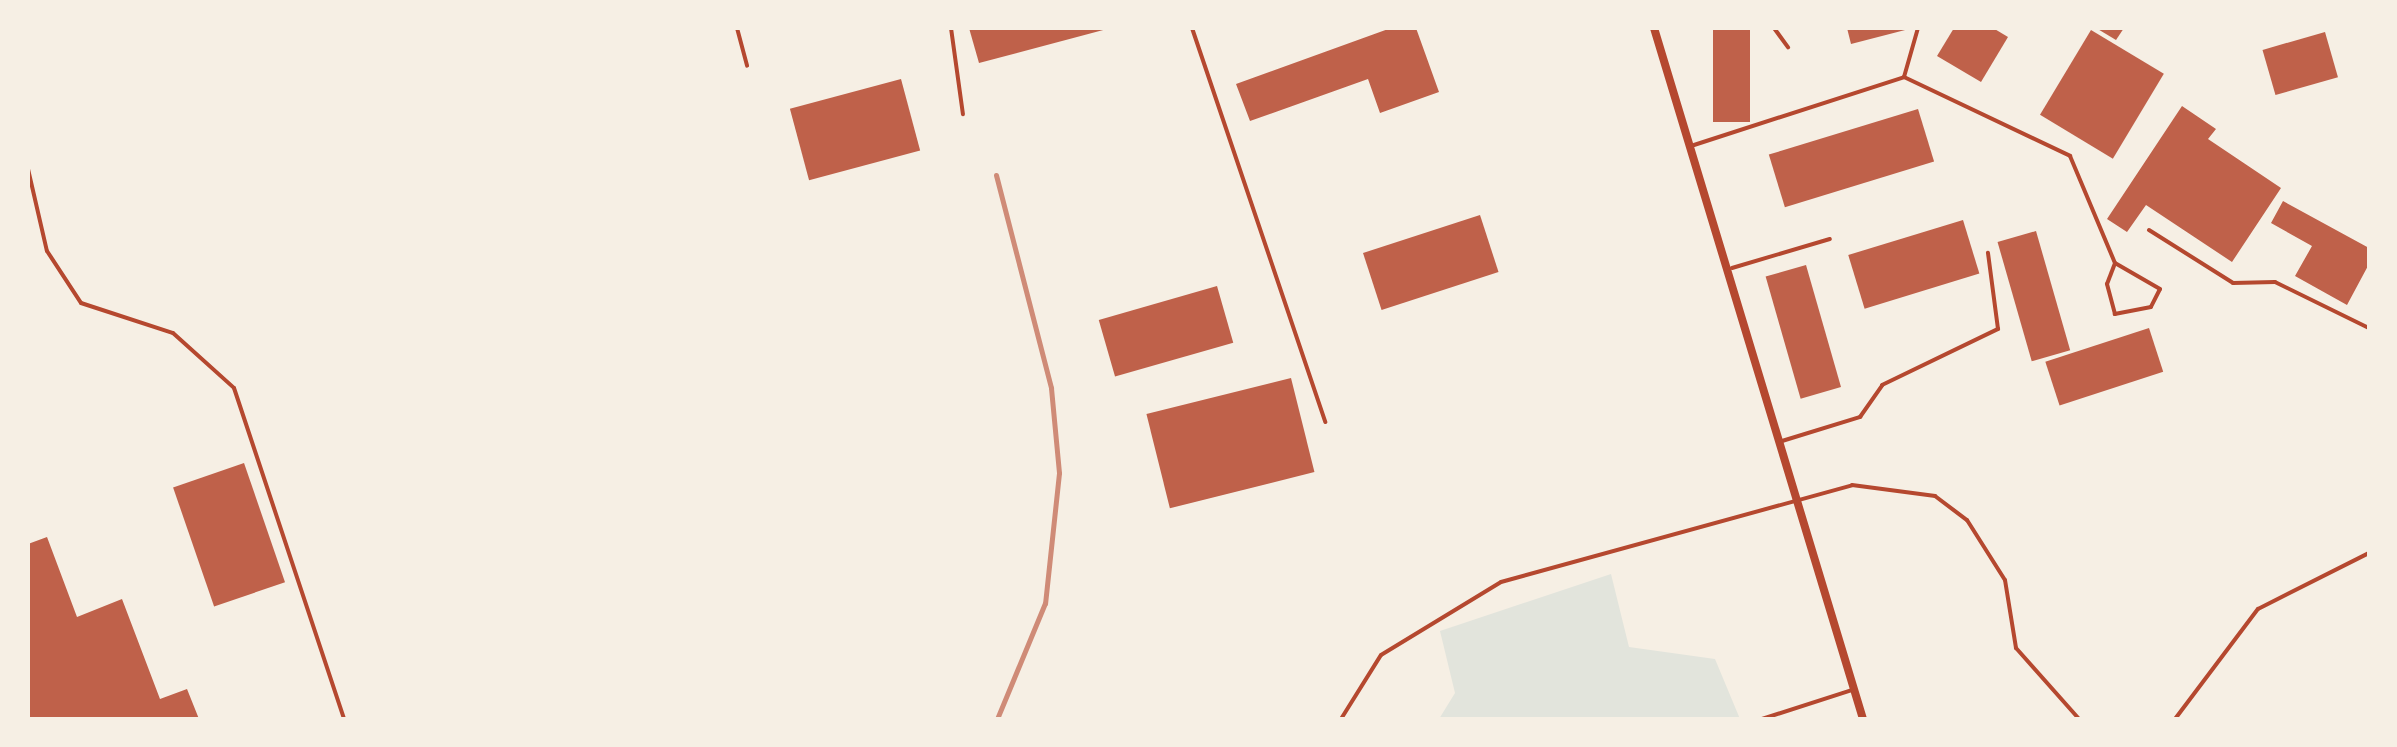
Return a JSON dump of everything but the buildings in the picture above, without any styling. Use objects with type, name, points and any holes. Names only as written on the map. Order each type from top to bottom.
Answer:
[{"type":"street","points":[[1654,28],[1732,268],[1863,719]]},
{"type":"lane","points":[[737,28],[747,66]]},
{"type":"lane","points":[[951,28],[963,114]]},
{"type":"lane","points":[[1192,28],[1325,422]]},
{"type":"lane","points":[[1774,28],[1788,47]]},
{"type":"lane","points":[[1904,77],[1918,28]]},
{"type":"lane","points":[[1694,145],[1904,77],[2070,156],[2115,263],[2160,289],[2151,307],[2115,314],[2107,284],[2115,263]]},
{"type":"lane","points":[[28,169],[47,251],[81,303],[173,333],[234,388],[344,719]]},
{"type":"lane","points":[[2149,230],[2233,283],[2275,282],[2369,328]]},
{"type":"lane","points":[[1732,268],[1830,239]]},
{"type":"lane","points":[[1782,441],[1860,417],[1882,385],[1998,329],[1988,253]]},
{"type":"lane","points":[[1341,719],[1381,655],[1501,582],[1852,485],[1896,485],[1935,496],[1967,520],[2005,580],[2016,648],[2079,719]]},
{"type":"lane","points":[[2175,719],[2258,609],[2369,553]]},
{"type":"lane","points":[[1762,719],[1854,689]]},
{"type":"shaded area","points":[[1611,574],[1629,647],[1715,659],[1740,719],[1439,719],[1455,693],[1440,631]]},
{"type":"railway","points":[[996,175],[1051,388],[1059,473],[1045,603],[997,719]]}]
